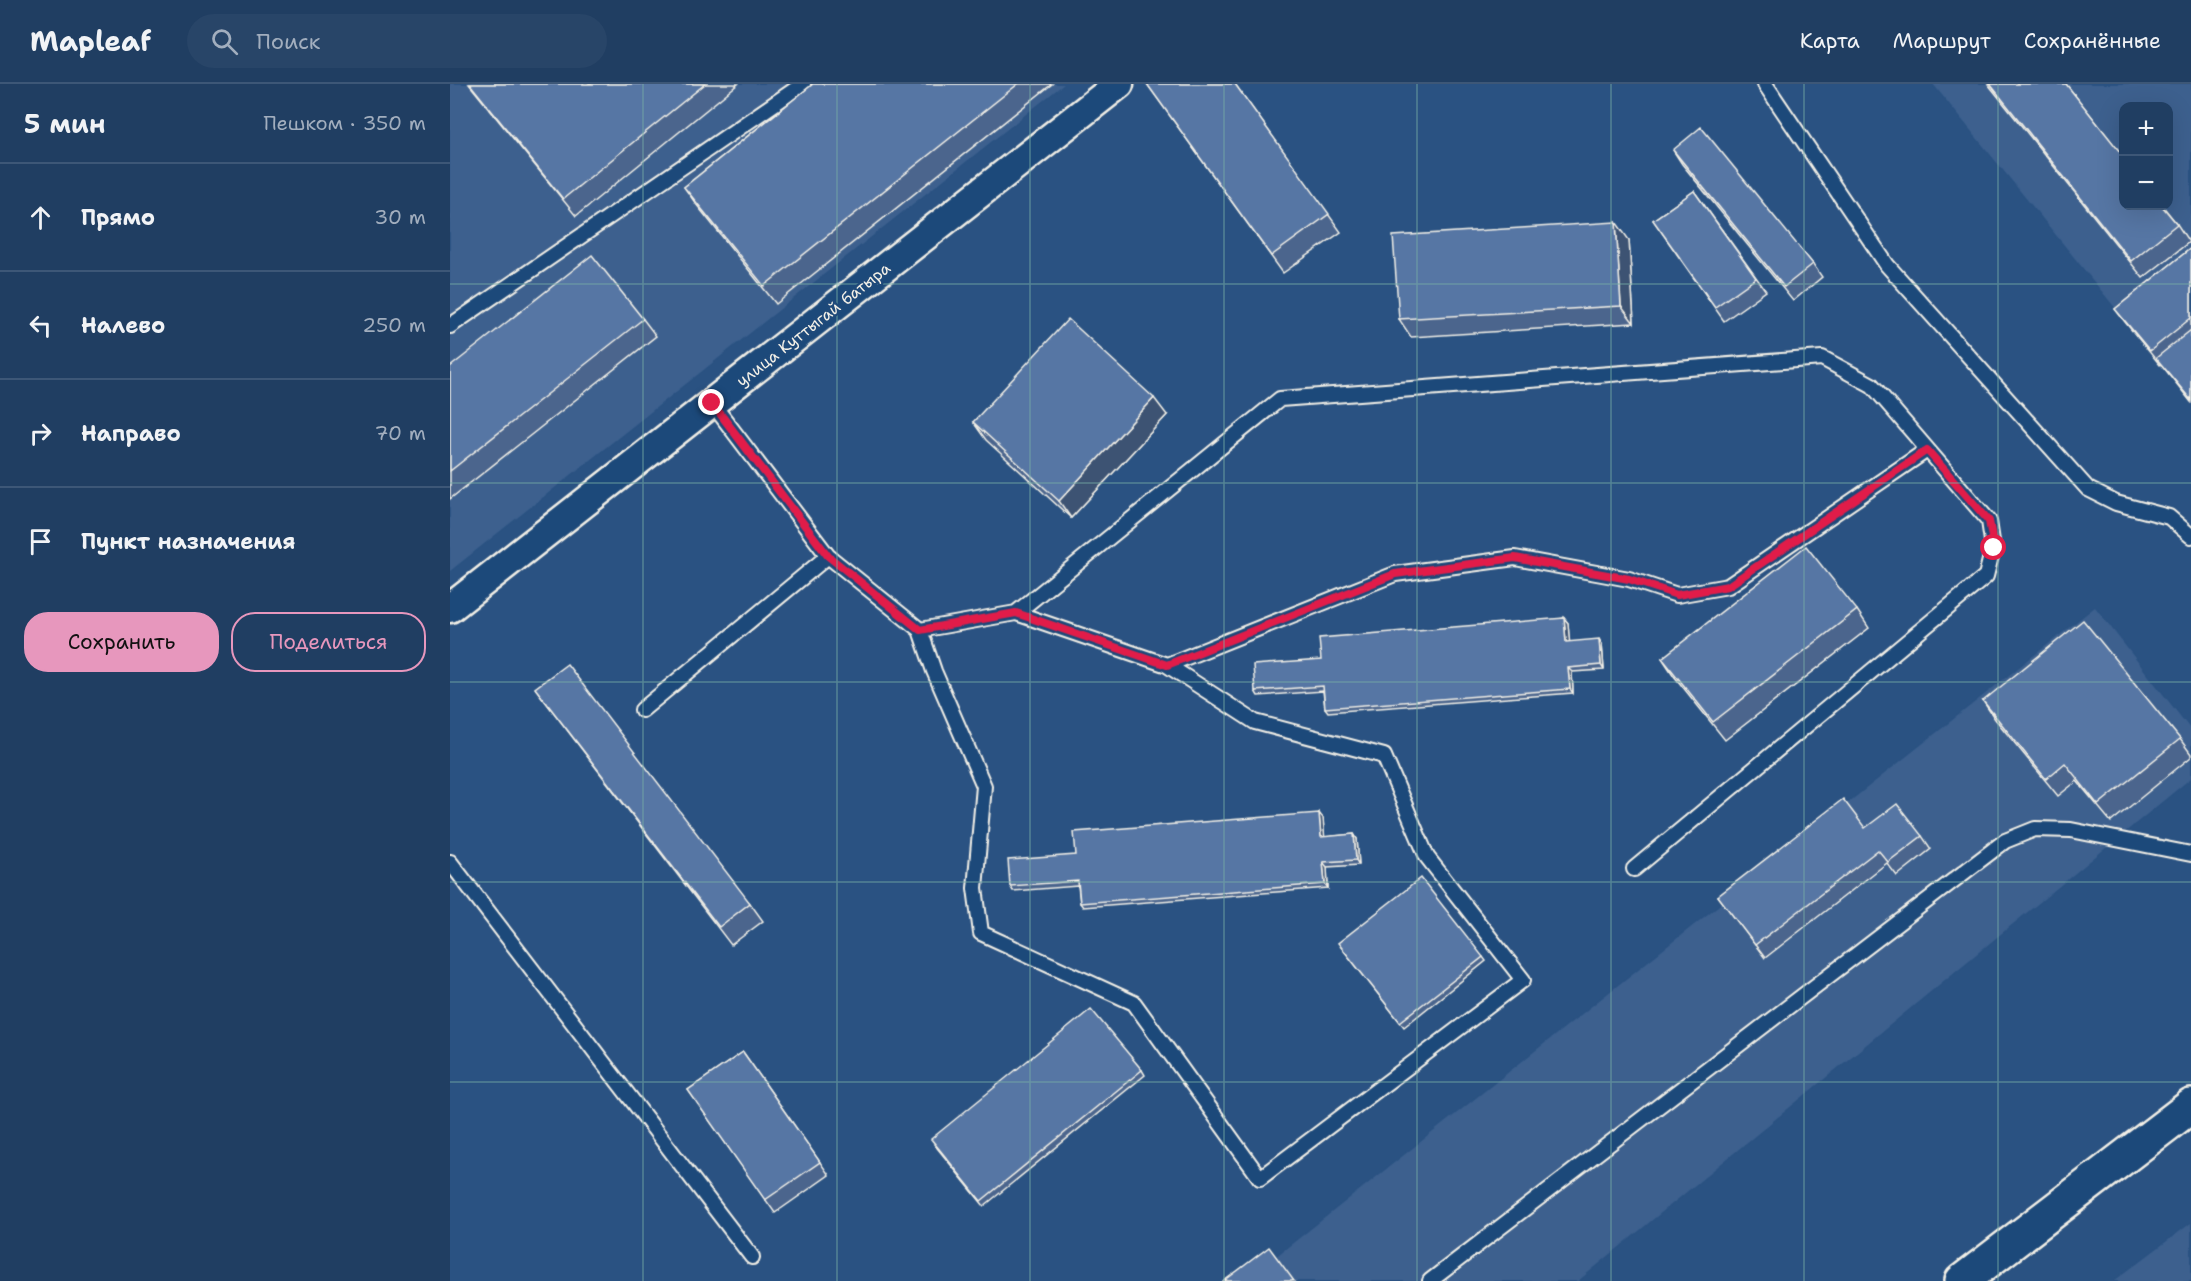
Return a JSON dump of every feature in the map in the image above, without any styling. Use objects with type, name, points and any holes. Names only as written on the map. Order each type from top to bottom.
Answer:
[{"type":"main road","points":[[1962,1281],[2191,1106]]},
{"type":"street","name":"улица Куттыгай батыра","points":[[450,608],[1119,84]]},
{"type":"lane","points":[[450,326],[803,84]]},
{"type":"lane","points":[[1765,84],[1887,265],[2088,489],[2116,503],[2169,517],[2191,536]]},
{"type":"lane","points":[[920,630],[1016,613],[1280,399],[1822,358],[1872,385],[1989,521],[1994,548],[1986,576],[1634,869]]},
{"type":"lane","points":[[712,403],[828,556],[920,630],[934,671],[984,786],[975,888],[981,933],[1134,1003],[1260,1178],[1522,980],[1427,857],[1384,756],[1255,722],[1167,665],[1016,613]]},
{"type":"lane","points":[[1167,665],[1395,574],[1515,558],[1629,579],[1677,595],[1728,586],[1927,450]]},
{"type":"lane","points":[[642,710],[828,556]]},
{"type":"lane","points":[[1430,1281],[2005,840],[2035,829],[2071,830],[2191,854]]},
{"type":"lane","points":[[450,862],[752,1257]]},
{"type":"shaded area","points":[[450,84],[1064,84],[450,571]]},
{"type":"shaded area","points":[[1933,84],[2191,84],[2191,401]]},
{"type":"shaded area","points":[[2095,607],[2191,730],[2191,778],[1578,1281],[1245,1281]]},
{"type":"shaded area","points":[[2191,1223],[2191,1281],[2114,1281]]},
{"type":"building","points":[[470,84],[705,84],[563,199]]},
{"type":"building","points":[[813,84],[1018,84],[764,286],[684,187]]},
{"type":"building","points":[[1147,84],[1235,84],[1329,214],[1271,256]]},
{"type":"building","points":[[1990,84],[2066,84],[2119,151],[2119,210],[2165,210],[2177,224],[2131,261]]},
{"type":"building","points":[[1701,127],[1813,264],[1784,287],[1673,150]]},
{"type":"building","points":[[1694,191],[1756,278],[1715,307],[1653,220]]},
{"type":"building","points":[[1616,222],[1621,306],[1399,319],[1393,236]]},
{"type":"building","points":[[2191,248],[2191,318],[2150,351],[2115,309]]},
{"type":"building","points":[[592,255],[643,319],[450,471],[450,367]]},
{"type":"building","points":[[1068,319],[1154,398],[1059,501],[973,422]]},
{"type":"building","points":[[2191,330],[2191,400],[2156,358]]},
{"type":"building","points":[[1806,546],[1857,610],[1713,722],[1662,658]]},
{"type":"building","points":[[1564,618],[1566,642],[1599,639],[1601,665],[1568,668],[1570,689],[1325,708],[1323,686],[1255,691],[1253,665],[1321,660],[1319,638]]},
{"type":"building","points":[[2083,620],[2180,739],[2098,805],[2065,763],[2046,779],[1983,701]]},
{"type":"building","points":[[567,664],[750,903],[719,927],[535,688]]},
{"type":"building","points":[[1843,799],[1865,828],[1897,804],[1922,836],[1888,862],[1878,850],[1755,945],[1718,896]]},
{"type":"building","points":[[1319,813],[1321,837],[1354,834],[1356,860],[1323,862],[1325,884],[1080,903],[1078,881],[1010,886],[1008,860],[1076,855],[1074,832]]},
{"type":"building","points":[[1421,878],[1483,957],[1400,1022],[1338,943]]},
{"type":"building","points":[[1091,1009],[1142,1070],[981,1201],[931,1139]]},
{"type":"building","points":[[743,1052],[820,1162],[765,1200],[688,1090]]},
{"type":"building","points":[[1269,1247],[1294,1281],[1224,1281]]},
{"type":"route","points":[[712,403],[828,556],[920,630],[1016,613],[1167,665],[1395,574],[1515,558],[1629,579],[1677,595],[1728,586],[1927,450],[1989,521],[1994,548]]}]
